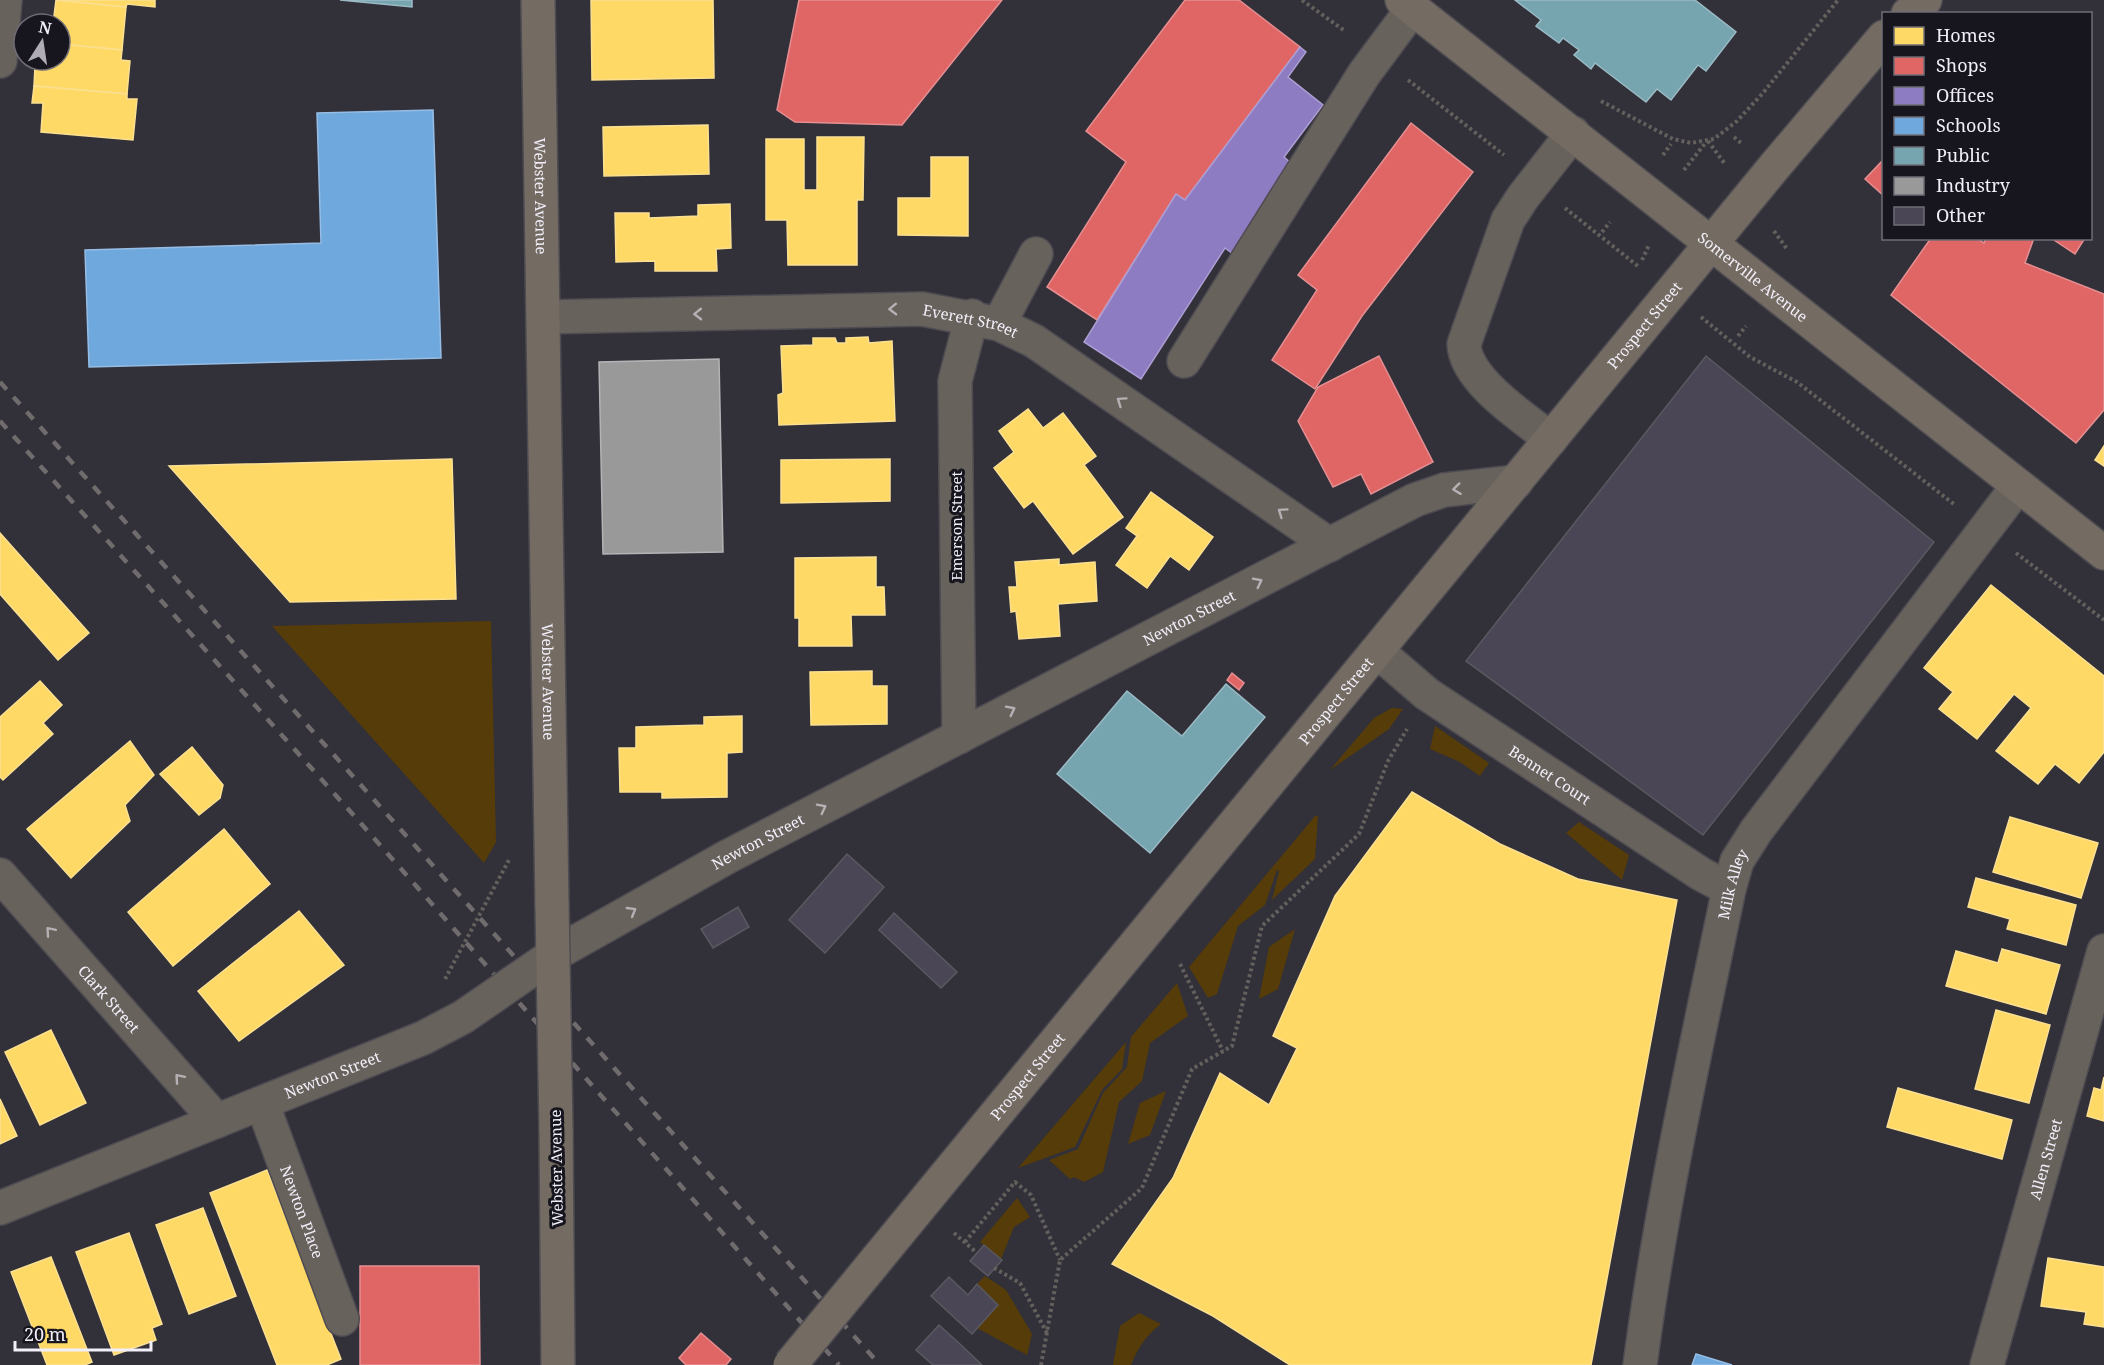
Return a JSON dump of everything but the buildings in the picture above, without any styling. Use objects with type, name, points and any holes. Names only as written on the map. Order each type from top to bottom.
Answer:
[{"type":"main road","name":"Webster Avenue","points":[[538,0],[558,1365]]},
{"type":"main road","points":[[1911,12],[1926,0]]},
{"type":"main road","name":"Somerville Avenue","points":[[1407,4],[1574,133],[2104,553]]},
{"type":"main road","name":"Prospect Street","points":[[790,1365],[1711,243],[1882,39]]},
{"type":"street","points":[[0,61],[5,0]]},
{"type":"street","points":[[1184,361],[1407,4]]},
{"type":"street","points":[[1551,439],[1494,395],[1483,382],[1464,349],[1508,220],[1536,180],[1574,133]]},
{"type":"street","name":"Emerson Street","points":[[959,737],[955,381],[986,320],[1036,254]]},
{"type":"street","name":"Everett Street","points":[[544,317],[922,309],[986,320],[1034,341],[1329,545]]},
{"type":"street","name":"Newton Street","points":[[0,1208],[442,1030],[553,956],[727,857],[1415,500],[1444,490],[1516,482]]},
{"type":"street","name":"Milk Alley","points":[[1640,1365],[1655,1250],[1728,889],[1737,861],[1751,838],[2018,486]]},
{"type":"street","name":"Bennet Court","points":[[1377,651],[1427,694],[1701,874],[1728,889]]},
{"type":"street","name":"Clark Street","points":[[0,875],[218,1122]]},
{"type":"street","name":"Allen Street","points":[[1987,1365],[2104,951]]},
{"type":"street","name":"Newton Place","points":[[262,1103],[342,1318]]},
{"type":"path","points":[[1302,0],[1557,196],[1570,213],[1629,260]]},
{"type":"path","points":[[1595,98],[1673,139],[1691,143],[1708,141],[1722,134],[1737,121],[1838,0]]},
{"type":"path","points":[[1687,164],[1708,141]]},
{"type":"path","points":[[1663,155],[1671,144]]},
{"type":"path","points":[[1602,232],[1610,222]]},
{"type":"path","points":[[1710,324],[1750,357],[1797,382],[1965,513]]},
{"type":"path","points":[[1738,336],[1746,326]]},
{"type":"path","points":[[2015,552],[2104,620]]},
{"type":"path","points":[[1060,1260],[1142,1188],[1192,1069],[1232,1046],[1262,926],[1359,834],[1388,761],[1408,726]]},
{"type":"path","points":[[445,980],[510,858]]},
{"type":"path","points":[[1180,964],[1222,1051]]},
{"type":"path","points":[[964,1242],[1015,1182],[1031,1195],[1060,1260],[1041,1365]]},
{"type":"path","points":[[954,1233],[977,1253]]},
{"type":"path","points":[[994,1268],[1020,1283],[1047,1334]]},
{"type":"shaded area","points":[[491,621],[496,842],[484,863],[272,626]]},
{"type":"shaded area","points":[[1392,708],[1403,709],[1389,729],[1330,770],[1374,718]]},
{"type":"shaded area","points":[[1435,726],[1489,763],[1480,776],[1460,762],[1430,749]]},
{"type":"shaded area","points":[[1315,816],[1318,816],[1315,859],[1272,900],[1279,871],[1277,870],[1265,905],[1238,926],[1217,994],[1208,998],[1189,967]]},
{"type":"shaded area","points":[[1579,822],[1629,855],[1622,880],[1566,833]]},
{"type":"shaded area","points":[[1295,929],[1278,989],[1259,999],[1269,947]]},
{"type":"shaded area","points":[[1177,983],[1188,1016],[1150,1043],[1142,1081],[1119,1102],[1103,1172],[1084,1182],[1074,1177],[1070,1179],[1049,1160],[1078,1149],[1103,1093],[1127,1067],[1131,1037]]},
{"type":"shaded area","points":[[1126,1042],[1122,1069],[1102,1090],[1075,1147],[1018,1168]]},
{"type":"shaded area","points":[[1166,1091],[1150,1135],[1128,1144],[1140,1103]]},
{"type":"shaded area","points":[[1017,1198],[1030,1217],[1014,1227],[1001,1259],[980,1242]]},
{"type":"shaded area","points":[[985,1276],[1006,1290],[1032,1334],[1027,1355],[977,1328],[998,1305],[977,1284]]},
{"type":"shaded area","points":[[1139,1313],[1161,1324],[1143,1342],[1131,1365],[1113,1365],[1120,1326]]},
{"type":"railway","points":[[0,382],[880,1365]]},
{"type":"railway","points":[[0,421],[357,819],[839,1365]]}]
